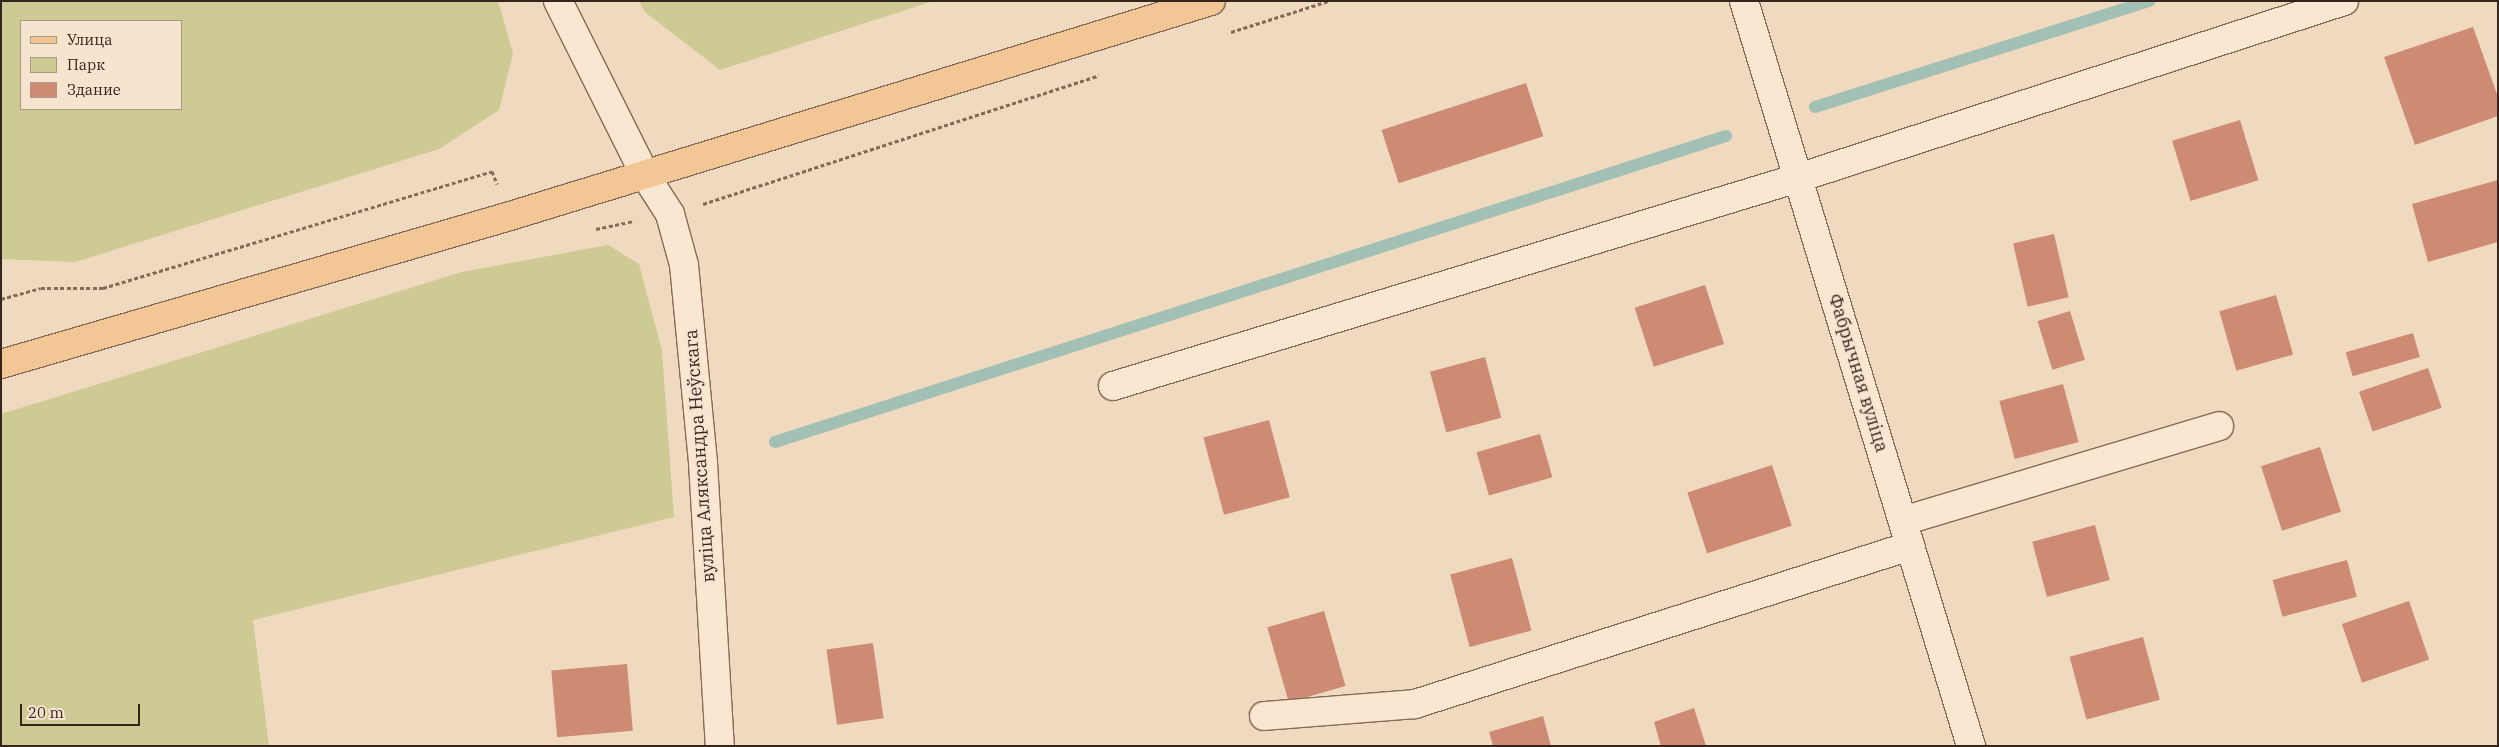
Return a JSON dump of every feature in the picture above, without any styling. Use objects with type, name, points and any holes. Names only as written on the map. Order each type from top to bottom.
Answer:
[{"type":"main road","points":[[1,364],[645,175],[1211,1]]},
{"type":"street","name":"вуліца Аляксандра Неўскага","points":[[558,1],[645,175],[670,214],[684,265],[703,463],[720,746]]},
{"type":"street","name":"Фабрычная вуліца","points":[[1744,1],[1971,746]]},
{"type":"street","points":[[1113,386],[1798,178],[2344,1]]},
{"type":"street","points":[[1264,716],[1415,704],[2219,426]]},
{"type":"green space","points":[[1,1],[498,1],[513,53],[499,110],[439,149],[75,262],[1,259]]},
{"type":"green space","points":[[639,1],[933,1],[720,70],[645,12]]},
{"type":"green space","points":[[608,245],[639,264],[662,351],[674,517],[253,620],[269,746],[1,746],[1,414],[462,272]]},
{"type":"building","points":[[2473,27],[2498,97],[2498,116],[2415,145],[2384,57]]},
{"type":"building","points":[[1526,83],[1543,136],[1399,183],[1381,130]]},
{"type":"building","points":[[2240,120],[2258,180],[2191,201],[2172,141]]},
{"type":"building","points":[[2498,180],[2498,242],[2428,262],[2412,204]]},
{"type":"building","points":[[2054,234],[2069,297],[2028,307],[2013,243]]},
{"type":"building","points":[[1705,285],[1724,344],[1654,367],[1635,308]]},
{"type":"building","points":[[2276,295],[2293,355],[2236,371],[2219,311]]},
{"type":"building","points":[[2070,311],[2085,360],[2052,370],[2037,321]]},
{"type":"building","points":[[2413,333],[2420,357],[2353,376],[2346,352]]},
{"type":"building","points":[[1485,357],[1501,418],[1446,433],[1430,372]]},
{"type":"building","points":[[2428,368],[2442,408],[2373,431],[2359,392]]},
{"type":"building","points":[[2063,384],[2079,442],[2015,459],[1999,401]]},
{"type":"building","points":[[1269,420],[1290,497],[1224,515],[1203,438]]},
{"type":"building","points":[[1540,434],[1552,477],[1489,495],[1477,452]]},
{"type":"building","points":[[2320,447],[2341,512],[2282,531],[2261,466]]},
{"type":"building","points":[[1772,465],[1792,526],[1707,553],[1687,493]]},
{"type":"building","points":[[2095,525],[2110,580],[2047,597],[2032,542]]},
{"type":"building","points":[[1512,558],[1531,630],[1470,647],[1450,575]]},
{"type":"building","points":[[2347,560],[2357,597],[2282,617],[2273,580]]},
{"type":"building","points":[[2409,601],[2429,660],[2362,683],[2342,624]]},
{"type":"building","points":[[1324,611],[1345,686],[1289,702],[1267,627]]},
{"type":"building","points":[[2143,637],[2160,700],[2086,719],[2070,657]]},
{"type":"building","points":[[873,643],[884,718],[837,725],[826,650]]},
{"type":"building","points":[[627,664],[633,731],[557,737],[551,671]]},
{"type":"building","points":[[1694,708],[1706,746],[1661,746],[1654,722]]},
{"type":"building","points":[[1543,716],[1551,746],[1493,746],[1489,732]]},
{"type":"waterway","points":[[1815,107],[2150,1]]},
{"type":"waterway","points":[[775,442],[1726,136]]}]
